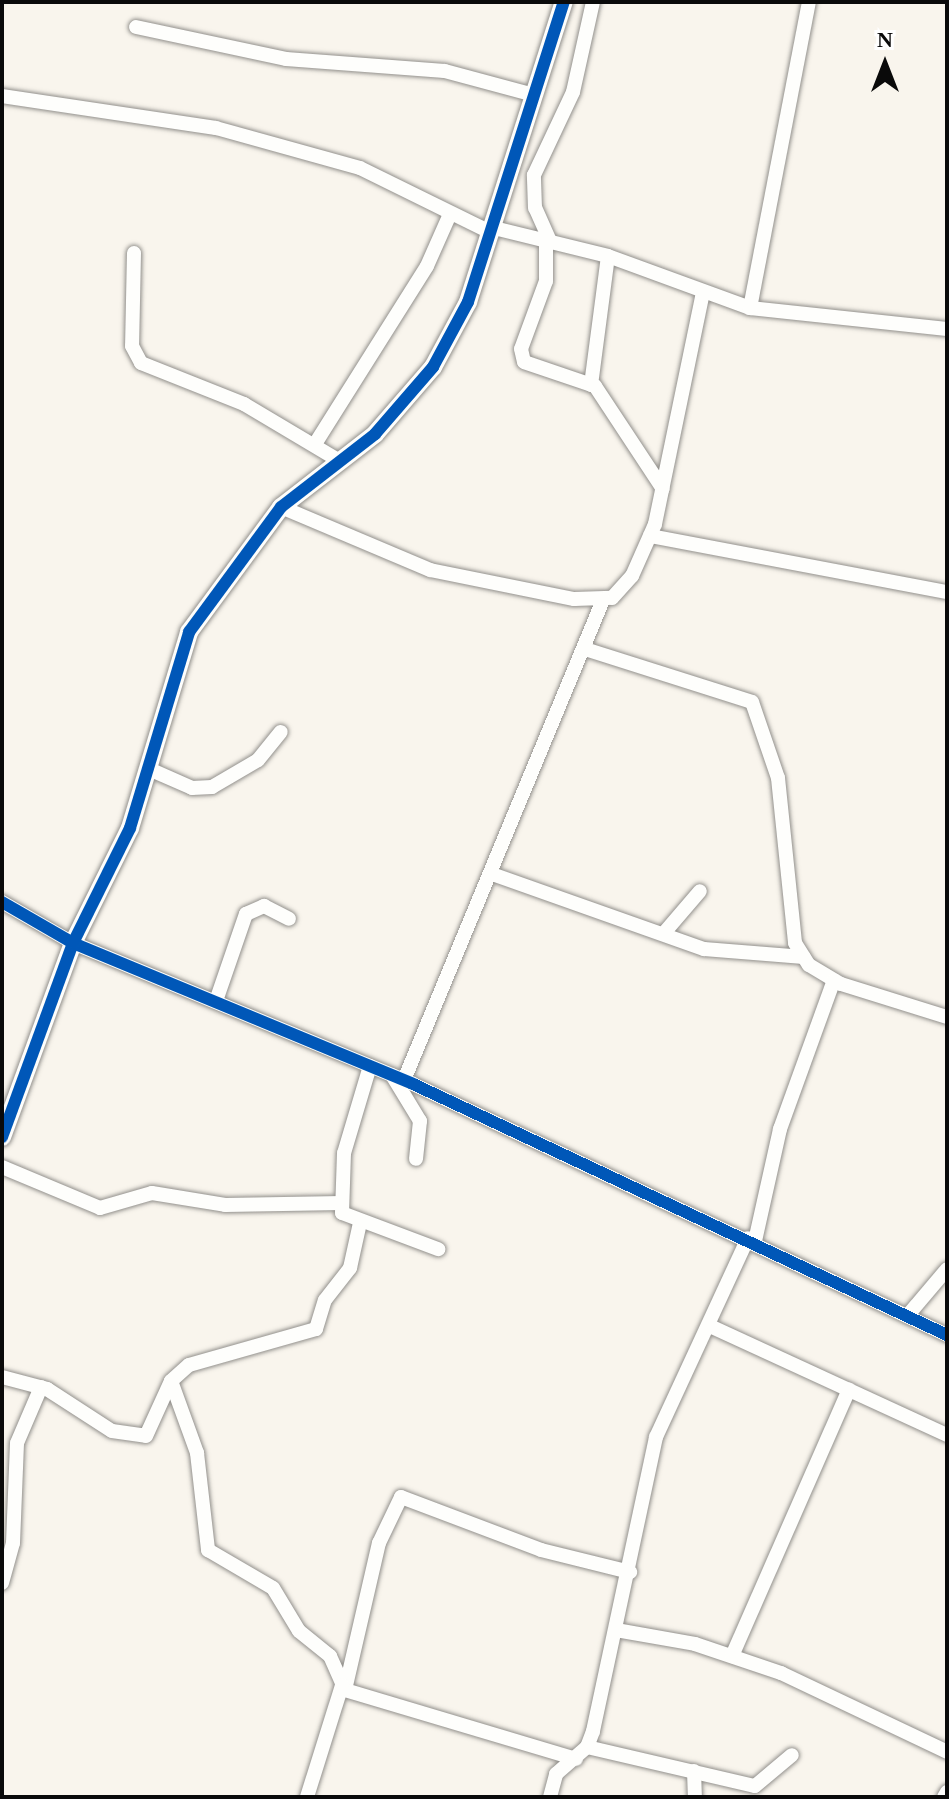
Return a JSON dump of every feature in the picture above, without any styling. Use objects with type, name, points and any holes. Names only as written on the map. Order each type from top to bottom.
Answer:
[{"type":"street","points":[[2,1137],[73,943],[130,828],[189,632],[281,507],[375,434],[433,367],[468,302],[564,2]]},
{"type":"street","points":[[593,2],[573,92],[534,175],[535,208],[548,241],[546,281],[521,356],[532,370],[591,385],[615,408],[663,489]]},
{"type":"street","points":[[750,308],[809,2]]},
{"type":"street","points":[[136,27],[286,59],[445,71],[534,95]]},
{"type":"street","points":[[2,96],[216,128],[373,173],[450,214],[493,230],[608,256],[750,308],[947,329]]},
{"type":"street","points":[[315,444],[427,266],[450,214]]},
{"type":"street","points":[[134,253],[132,346],[141,363],[234,399],[338,460]]},
{"type":"street","points":[[591,385],[608,256]]},
{"type":"street","points":[[398,1078],[492,874],[603,600],[626,584],[650,536],[663,489],[703,292]]},
{"type":"street","points":[[281,507],[430,570],[603,600]]},
{"type":"street","points":[[650,536],[947,592]]},
{"type":"street","points":[[585,649],[730,689],[752,702],[778,778],[795,943],[804,957],[834,980],[947,1017]]},
{"type":"street","points":[[149,769],[192,788],[212,787],[258,760],[281,732]]},
{"type":"street","points":[[492,874],[704,949],[804,957]]},
{"type":"street","points":[[664,933],[700,891]]},
{"type":"street","points":[[2,902],[73,943],[217,998],[398,1078],[751,1239],[947,1335]]},
{"type":"street","points":[[217,998],[246,914],[264,906],[289,919]]},
{"type":"street","points":[[550,1797],[556,1774],[587,1747],[630,1572],[651,1450],[751,1239],[780,1129],[834,980]]},
{"type":"street","points":[[370,1066],[349,1128],[342,1203],[345,1218],[438,1249]]},
{"type":"street","points":[[398,1078],[420,1121],[416,1159]]},
{"type":"street","points":[[2,1167],[100,1208],[152,1193],[225,1205],[342,1203]]},
{"type":"street","points":[[2,1377],[41,1387],[112,1431],[146,1436],[171,1381],[209,1357],[316,1329],[325,1300],[350,1268],[360,1223]]},
{"type":"street","points":[[908,1315],[947,1269]]},
{"type":"street","points":[[710,1326],[947,1435]]},
{"type":"street","points":[[171,1381],[197,1453],[208,1550],[273,1588],[299,1631],[330,1656],[343,1687]]},
{"type":"street","points":[[2,1583],[13,1543],[17,1443],[41,1387]]},
{"type":"street","points":[[732,1656],[849,1390]]},
{"type":"street","points":[[307,1797],[343,1687],[379,1543],[401,1497],[541,1550],[630,1572]]},
{"type":"street","points":[[616,1630],[732,1656],[831,1694],[947,1752]]},
{"type":"street","points":[[343,1687],[576,1759]]},
{"type":"street","points":[[587,1747],[755,1786],[792,1755]]},
{"type":"street","points":[[694,1771],[695,1797]]},
{"type":"cycle path","points":[[2,1137],[73,943],[130,828],[189,632],[281,507],[375,434],[433,367],[468,302],[564,2]]},
{"type":"cycle path","points":[[2,902],[73,943],[413,1084],[947,1335]]}]
